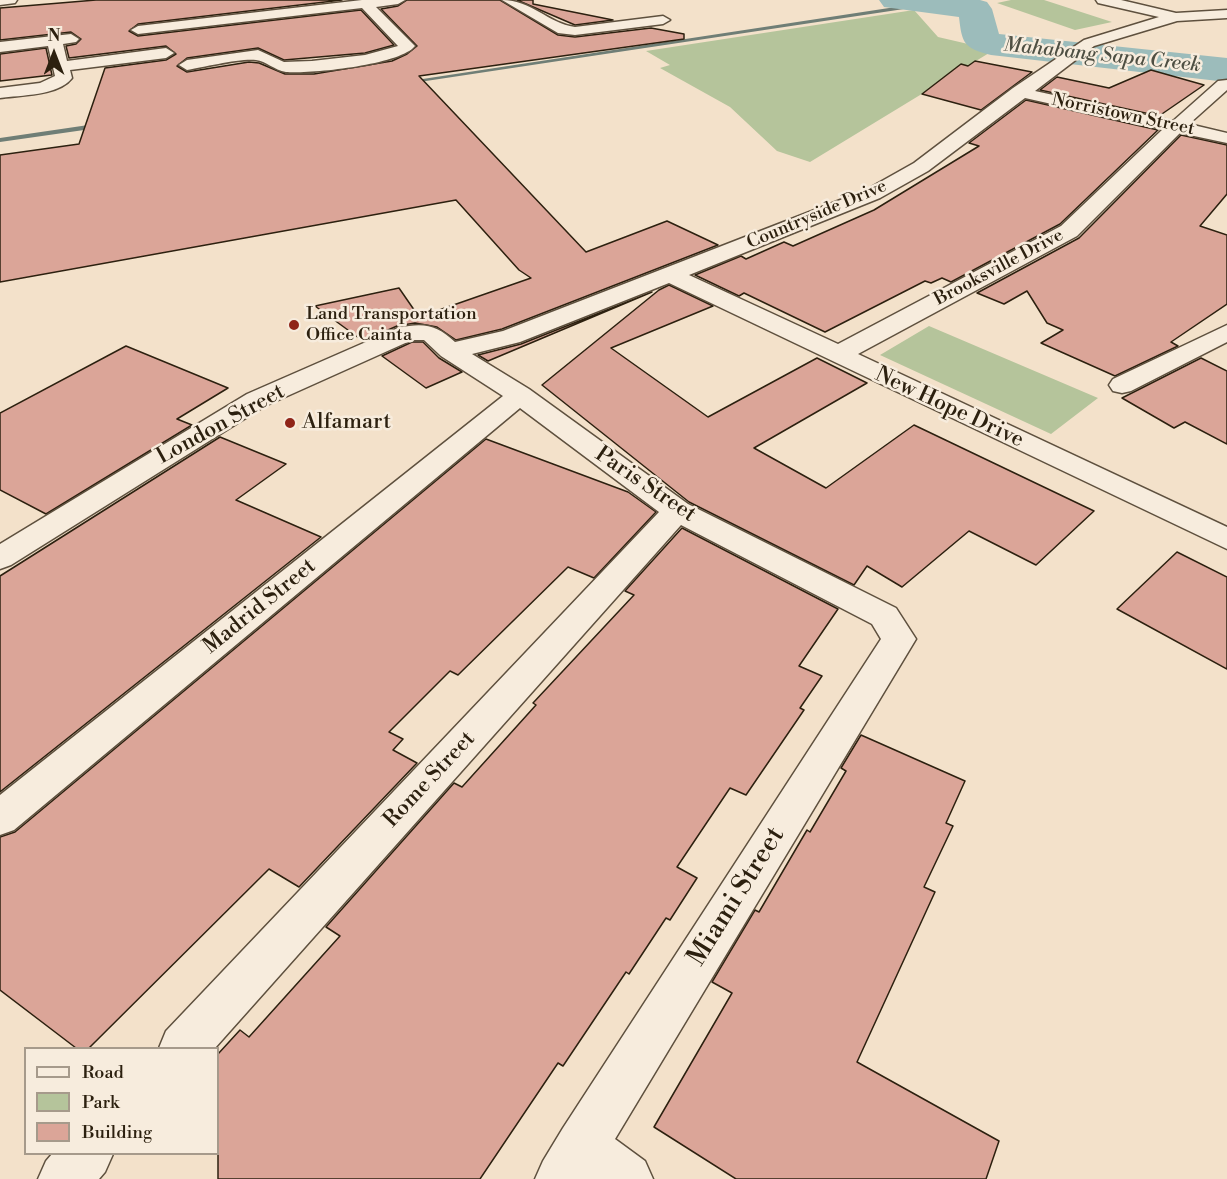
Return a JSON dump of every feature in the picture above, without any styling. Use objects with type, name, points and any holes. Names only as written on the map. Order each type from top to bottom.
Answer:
[{"type":"street","points":[[0,1],[10,0]]},
{"type":"street","points":[[138,30],[398,0]]},
{"type":"street","points":[[1103,0],[1227,30]]},
{"type":"street","points":[[512,2],[535,1]]},
{"type":"street","points":[[512,2],[558,29],[575,31],[663,20]]},
{"type":"street","points":[[188,65],[258,55],[275,65],[289,68],[399,52],[407,46],[366,4]]},
{"type":"street","name":"Countryside Drive","points":[[450,351],[504,340],[873,194],[921,167],[1019,92],[1089,44],[1176,17],[1227,14]]},
{"type":"street","points":[[0,47],[62,39],[63,66],[63,78],[57,83],[0,93]]},
{"type":"street","points":[[63,66],[166,52]]},
{"type":"street","points":[[350,60],[360,75]]},
{"type":"street","name":"Brooksville Drive","points":[[837,355],[1069,231],[1176,127],[1224,84]]},
{"type":"street","name":"Norristown Street","points":[[1019,92],[1227,138]]},
{"type":"street","name":"New Hope Drive","points":[[671,275],[1227,539]]},
{"type":"street","name":"London Street","points":[[0,558],[256,400],[407,333],[432,334],[450,351]]},
{"type":"street","points":[[1122,385],[1222,341]]},
{"type":"street","name":"Paris Street","points":[[450,351],[520,395],[677,511],[884,616]]},
{"type":"street","name":"Madrid Street","points":[[0,818],[520,395]]},
{"type":"street","name":"Rome Street","points":[[184,1047],[677,511]]},
{"type":"street","name":"Miami Street","points":[[571,1162],[899,639],[884,616]]},
{"type":"street","points":[[63,1179],[86,1155]]},
{"type":"street","points":[[571,1162],[627,1179]]},
{"type":"green space","points":[[1011,0],[1044,0],[1112,22],[1075,30],[997,3]]},
{"type":"green space","points":[[914,10],[938,37],[994,50],[810,162],[777,151],[730,107],[660,68],[670,65],[646,51]]},
{"type":"green space","points":[[929,326],[1098,398],[1051,434],[880,355]]},
{"type":"building","points":[[96,0],[342,0],[138,24],[129,31],[138,36],[361,10],[394,45],[365,53],[284,60],[258,48],[187,58],[177,66],[187,72],[249,62],[259,63],[285,74],[314,74],[392,61],[417,46],[381,9],[398,6],[407,0],[500,0],[558,35],[575,37],[651,28],[684,34],[684,39],[419,76],[586,252],[667,221],[718,245],[502,329],[456,340],[437,327],[415,323],[397,326],[363,341],[315,306],[399,288],[419,317],[531,278],[519,270],[456,200],[0,282],[0,155],[79,144],[105,68],[166,60],[176,54],[166,46],[69,58],[66,46],[76,44],[81,39],[71,32],[0,40],[0,8]]},
{"type":"building","points":[[517,0],[533,0],[533,4],[613,20],[575,25]]},
{"type":"building","points":[[46,48],[52,75],[0,81],[0,54]]},
{"type":"building","points":[[975,61],[1032,72],[981,110],[922,94],[961,64],[968,66]]},
{"type":"building","points":[[1151,70],[1204,85],[1159,116],[1040,90],[1057,77],[1109,88]]},
{"type":"building","points":[[1026,100],[1158,130],[1060,224],[951,282],[942,278],[931,283],[925,281],[825,332],[744,293],[739,296],[695,275],[741,256],[746,259],[784,242],[793,246],[874,210],[979,146],[969,143]]},
{"type":"building","points":[[1181,135],[1227,145],[1227,194],[1200,226],[1227,235],[1227,304],[1171,342],[1178,346],[1115,376],[1041,343],[1063,330],[1047,323],[1027,291],[1004,304],[977,293],[1079,238]]},
{"type":"building","points":[[669,285],[713,306],[611,348],[708,417],[817,358],[867,383],[754,448],[826,488],[914,425],[1094,511],[1036,565],[969,531],[902,587],[867,566],[854,585],[689,502],[542,385],[659,290]]},
{"type":"building","points":[[652,292],[488,361],[478,355],[521,344]]},
{"type":"building","points":[[412,342],[423,342],[439,358],[462,372],[426,388],[382,356]]},
{"type":"building","points":[[126,346],[228,388],[177,419],[192,425],[46,514],[0,490],[0,413]]},
{"type":"building","points":[[1201,358],[1227,371],[1227,444],[1185,422],[1174,428],[1122,398]]},
{"type":"building","points":[[220,437],[286,464],[236,500],[321,537],[0,792],[0,576]]},
{"type":"building","points":[[486,439],[628,492],[656,512],[594,578],[568,567],[458,675],[450,671],[389,732],[403,739],[393,750],[417,763],[299,887],[269,869],[90,1047],[75,1047],[0,990],[0,837],[15,832]]},
{"type":"building","points":[[682,528],[838,609],[799,666],[822,676],[800,708],[804,710],[746,795],[730,788],[677,867],[697,878],[670,920],[666,918],[629,974],[626,972],[563,1066],[558,1063],[480,1179],[218,1179],[219,1053],[240,1030],[249,1037],[340,936],[326,927],[454,783],[462,787],[536,705],[533,703],[634,595],[625,591]]},
{"type":"building","points":[[1177,552],[1227,577],[1227,669],[1117,609]]},
{"type":"building","points":[[861,735],[965,781],[946,823],[953,826],[924,887],[935,892],[857,1062],[999,1141],[986,1179],[736,1179],[654,1127],[732,993],[712,982],[755,910],[759,912],[807,830],[810,832],[846,771],[841,768]]},
{"type":"waterway","name":"Mahabang Sapa Creek","points":[[896,0],[975,9],[980,39],[991,44],[1227,70]]},
{"type":"waterway","points":[[406,82],[935,3]]},
{"type":"waterway","points":[[0,140],[102,125]]},
{"type":"place","name":"Land Transportation Office Cainta","points":[[294,325]]},
{"type":"place","name":"Alfamart","points":[[290,423]]}]
